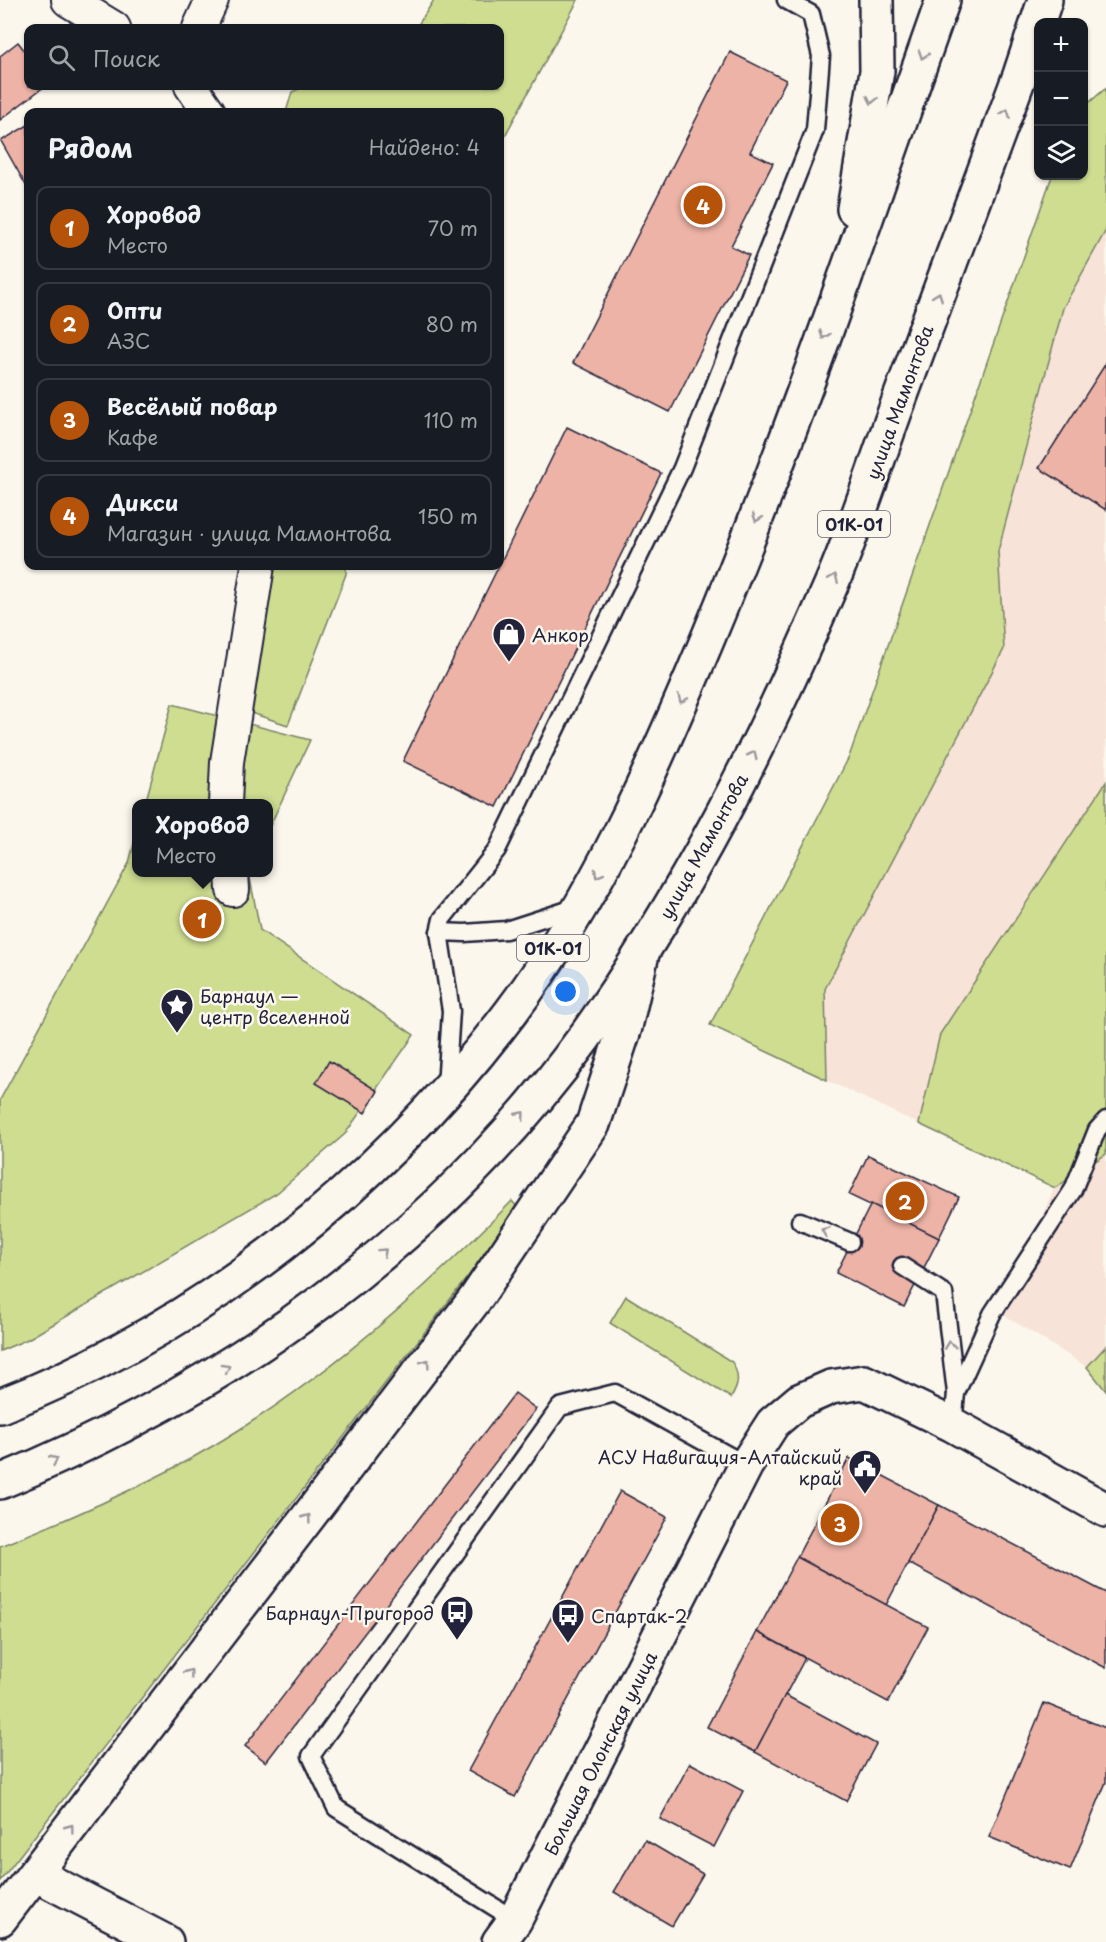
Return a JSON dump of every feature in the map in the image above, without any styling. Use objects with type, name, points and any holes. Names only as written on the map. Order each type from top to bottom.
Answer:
[{"type":"main road","points":[[844,280],[863,143],[877,71],[876,0]]},
{"type":"main road","name":"01К-01","points":[[0,1406],[117,1352],[191,1308],[258,1263],[331,1204],[394,1146],[446,1093],[513,1009],[581,906],[615,842],[672,723],[752,532],[943,0]]},
{"type":"main road","name":"улица Мамонтова","points":[[642,952],[713,834],[774,713],[833,580],[1020,75],[1045,0]]},
{"type":"main road","points":[[1054,18],[1065,0]]},
{"type":"main road","points":[[1020,75],[1034,52]]},
{"type":"main road","points":[[0,1919],[476,1298],[593,1124],[625,1027],[642,952]]},
{"type":"main road","name":"01К-01","points":[[0,1482],[52,1461],[145,1415],[216,1374],[306,1314],[369,1265],[440,1201],[515,1122],[582,1041],[642,952]]},
{"type":"main road","name":"Большая Олонская улица","points":[[507,1931],[746,1465],[773,1423],[799,1401],[831,1387],[864,1382],[955,1409],[1106,1510]]},
{"type":"main road","points":[[35,1874],[166,1942]]},
{"type":"street","points":[[68,0],[107,24]]},
{"type":"street","points":[[201,24],[212,0]]},
{"type":"street","points":[[194,90],[205,108]]},
{"type":"street","points":[[225,799],[227,762],[257,570]]},
{"type":"lane","points":[[446,1093],[451,1011],[439,932],[442,919],[497,850],[682,468],[814,130],[821,56],[811,14],[786,0]]},
{"type":"lane","points":[[439,932],[506,930],[581,906]]},
{"type":"lane","points":[[955,1409],[992,1314],[1073,1190],[1097,1130],[1106,1120]]},
{"type":"lane","points":[[800,1221],[850,1242]]},
{"type":"lane","points":[[902,1266],[944,1293],[955,1409]]},
{"type":"lane","points":[[507,1931],[336,1808],[311,1756],[560,1407],[615,1393],[746,1465]]},
{"type":"shaded area","points":[[1106,88],[1106,1391],[1087,1367],[1001,1313],[1054,1188],[710,1025],[849,757],[1051,180],[1088,180],[1088,104]]},
{"type":"green space","points":[[434,0],[578,0],[504,138],[504,108],[287,108],[292,92],[296,90],[504,90],[504,24],[419,24]]},
{"type":"green space","points":[[1106,88],[1106,230],[1063,308],[998,551],[1004,649],[825,989],[827,1080],[710,1025],[849,757],[1051,180],[1088,180],[1088,104]]},
{"type":"green space","points":[[266,570],[346,570],[288,725],[242,710]]},
{"type":"green space","points":[[172,704],[310,740],[273,819],[273,799],[146,799]]},
{"type":"green space","points":[[1106,782],[1106,1154],[1055,1188],[919,1124],[940,1034]]},
{"type":"green space","points":[[132,851],[132,877],[250,877],[260,930],[414,1035],[345,1134],[277,1193],[28,1339],[0,1351],[0,1100],[129,863]]},
{"type":"green space","points":[[512,1201],[518,1208],[469,1275],[0,1881],[0,1546],[146,1482],[261,1416],[306,1384],[392,1315]]},
{"type":"green space","points":[[626,1296],[732,1362],[738,1380],[731,1398],[610,1323]]},
{"type":"green space","points":[[1106,1346],[1106,1391],[1087,1367]]},
{"type":"building","points":[[18,42],[24,50],[24,90],[40,90],[0,120],[0,56]]},
{"type":"building","points":[[730,52],[786,80],[750,152],[773,163],[731,246],[749,255],[670,412],[573,363]]},
{"type":"building","points":[[24,127],[24,182],[1,141]]},
{"type":"building","points":[[1106,363],[1106,510],[1039,468]]},
{"type":"building","name":"Анкор","points":[[567,427],[661,473],[497,807],[403,761],[497,570],[504,570],[504,555]]},
{"type":"building","points":[[329,1061],[378,1091],[365,1113],[316,1083]]},
{"type":"building","points":[[868,1155],[959,1197],[939,1238],[849,1195]]},
{"type":"building","points":[[871,1204],[939,1238],[904,1307],[836,1273]]},
{"type":"building","points":[[515,1393],[536,1409],[266,1762],[245,1746]]},
{"type":"building","points":[[849,1458],[939,1505],[886,1605],[797,1557]]},
{"type":"building","name":"Спартак-2","points":[[620,1491],[667,1517],[515,1797],[468,1771]]},
{"type":"building","points":[[939,1505],[1106,1593],[1106,1668],[908,1563]]},
{"type":"building","points":[[797,1557],[928,1627],[888,1702],[757,1632]]},
{"type":"building","points":[[757,1632],[805,1658],[755,1752],[707,1727]]},
{"type":"building","points":[[785,1695],[876,1744],[846,1801],[755,1752]]},
{"type":"building","points":[[1044,1703],[1106,1728],[1106,1782],[1070,1870],[989,1837]]},
{"type":"building","points":[[690,1763],[743,1791],[714,1847],[660,1819]]},
{"type":"building","points":[[645,1840],[703,1874],[672,1926],[614,1892]]},
{"type":"place","name":"Дикси","points":[[703,205]]},
{"type":"place","name":"Анкор","points":[[509,663]]},
{"type":"place","name":"Хоровод","points":[[202,919]]},
{"type":"place","name":"Барнаул — центр вселенной","points":[[177,1034]]},
{"type":"place","name":"Опти","points":[[905,1201]]},
{"type":"place","name":"АСУ Навигация-Алтайский край","points":[[865,1495]]},
{"type":"place","name":"Весёлый повар","points":[[840,1523]]},
{"type":"place","name":"Барнаул-Пригород","points":[[457,1641]]},
{"type":"place","name":"Спартак-2","points":[[568,1644]]}]
